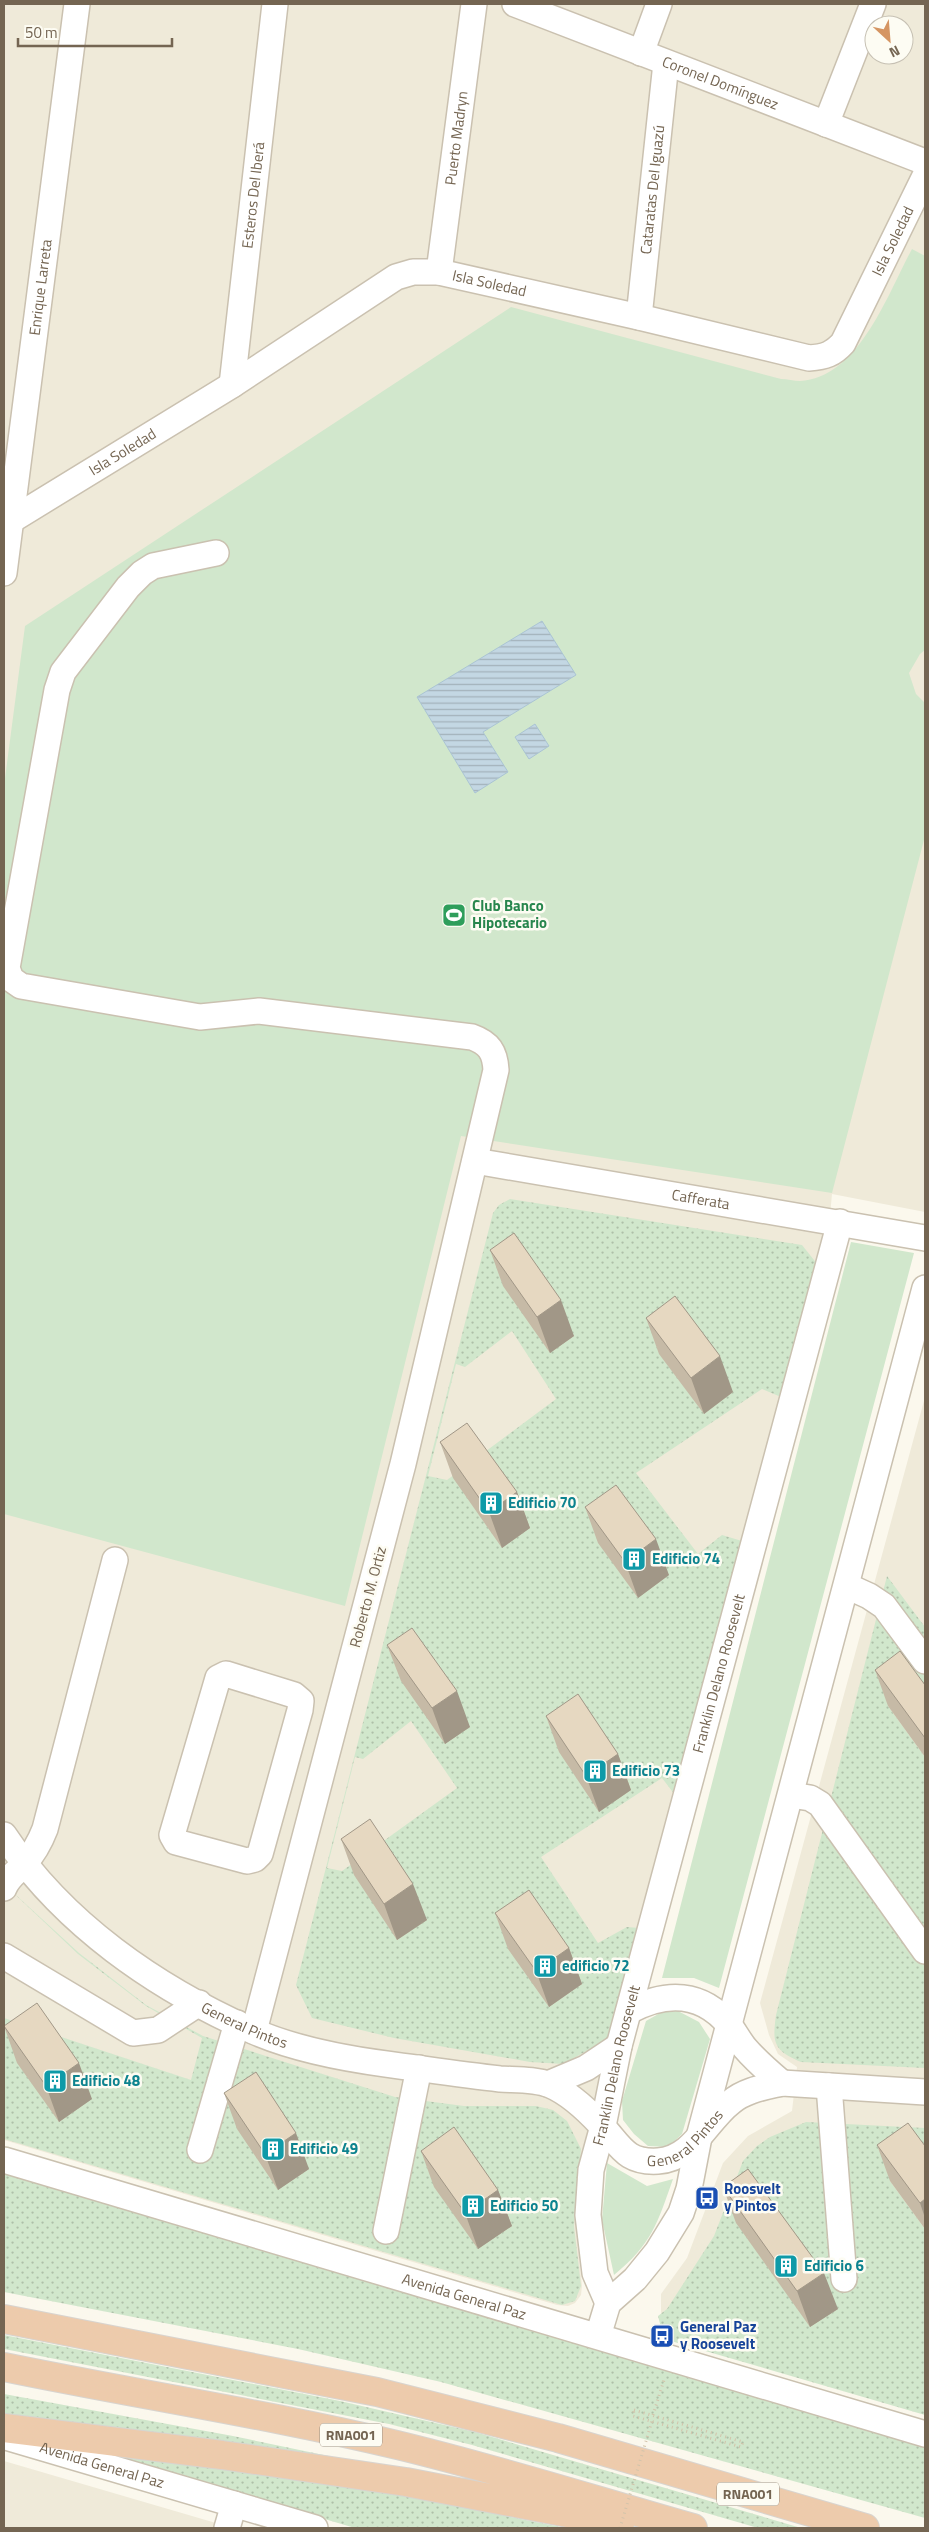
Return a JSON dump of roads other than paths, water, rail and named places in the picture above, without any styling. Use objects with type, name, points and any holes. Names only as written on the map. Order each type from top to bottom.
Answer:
[{"type":"highway","name":"RNA001","points":[[4,2319],[377,2392],[558,2438],[864,2528]]},
{"type":"highway","name":"RNA001","points":[[4,2367],[285,2420],[396,2445],[488,2468],[693,2528]]},
{"type":"highway","points":[[4,2428],[222,2455],[406,2482],[645,2528]]},
{"type":"street","name":"Enrique Larreta","points":[[4,573],[76,4]]},
{"type":"street","name":"Esteros Del Iberá","points":[[232,385],[275,4]]},
{"type":"street","name":"Puerto Madryn","points":[[439,272],[474,4]]},
{"type":"street","name":"Coronel Domínguez","points":[[514,4],[925,162]]},
{"type":"street","points":[[641,53],[658,4]]},
{"type":"street","points":[[826,124],[873,4]]},
{"type":"street","name":"Cataratas Del Iguazú","points":[[639,317],[666,63]]},
{"type":"street","name":"Isla Soledad","points":[[10,521],[232,385],[396,277],[413,272],[439,272],[809,358],[834,353],[844,343],[925,176]]},
{"type":"street","name":"Roberto M. Ortiz","points":[[200,2150],[246,2027],[316,1793],[403,1464],[496,1070],[493,1052],[484,1041],[472,1037],[259,1011],[200,1017],[20,986],[11,979],[7,968],[56,690],[63,672],[128,587],[142,573],[153,566],[216,552]]},
{"type":"street","name":"Cafferata","points":[[475,1161],[925,1238]]},
{"type":"street","name":"Franklin Delano Roosevelt","points":[[608,2303],[595,2273],[588,2215],[591,2170],[619,2046],[768,1482],[840,1222]]},
{"type":"street","points":[[598,2336],[608,2303],[635,2279],[671,2231],[681,2213],[689,2189],[699,2138],[925,1288]]},
{"type":"street","points":[[4,1888],[6,1880],[24,1865],[39,1845],[45,1829],[115,1560]]},
{"type":"street","points":[[847,1586],[869,1596],[884,1606],[925,1661]]},
{"type":"street","points":[[226,1674],[294,1695],[301,1702],[280,1780],[260,1854],[256,1859],[247,1862],[176,1842],[172,1835],[218,1678],[226,1674]]},
{"type":"street","points":[[280,1780],[316,1793]]},
{"type":"street","points":[[791,1794],[810,1798],[820,1804],[925,1951]]},
{"type":"street","name":"General Pintos","points":[[4,1835],[24,1865],[62,1906],[165,1986],[199,2004],[246,2027],[323,2052],[419,2068],[548,2084],[580,2104],[602,2126],[618,2148],[642,2160],[670,2160],[684,2152],[699,2138],[732,2100],[763,2087],[782,2084],[925,2092]]},
{"type":"street","points":[[4,1956],[132,2033],[158,2030],[199,2004]]},
{"type":"street","points":[[629,2011],[649,2000],[671,1996],[693,1999],[713,2010],[729,2025],[762,2066],[782,2084]]},
{"type":"street","name":"General Pintos","points":[[548,2084],[586,2068],[619,2046]]},
{"type":"street","points":[[386,2231],[419,2068]]},
{"type":"street","points":[[829,2086],[844,2279]]},
{"type":"street","name":"Avenida General Paz","points":[[4,2160],[925,2434]]},
{"type":"street","name":"Avenida General Paz","points":[[4,2436],[315,2528]]},
{"type":"street","points":[[227,2528],[234,2504]]},
{"type":"water","points":[[542,621],[576,675],[483,732],[508,772],[475,793],[417,697]]},
{"type":"water","points":[[535,724],[549,746],[529,759],[515,737]]},
{"type":"place","name":"Club Banco Hipotecario","points":[[454,915]]},
{"type":"place","name":"Edificio 70","points":[[491,1503]]},
{"type":"place","name":"Edificio 74","points":[[634,1559]]},
{"type":"place","name":"Edificio 73","points":[[595,1771]]},
{"type":"place","name":"edificio 72","points":[[545,1966]]},
{"type":"place","name":"Edificio 48","points":[[55,2081]]},
{"type":"place","name":"Edificio 49","points":[[273,2149]]},
{"type":"place","name":"Roosvelt y Pintos","points":[[707,2198]]},
{"type":"place","name":"Edificio 50","points":[[473,2206]]},
{"type":"place","name":"Edificio 6","points":[[786,2266]]},
{"type":"place","name":"General Paz y Roosevelt","points":[[662,2336]]}]
